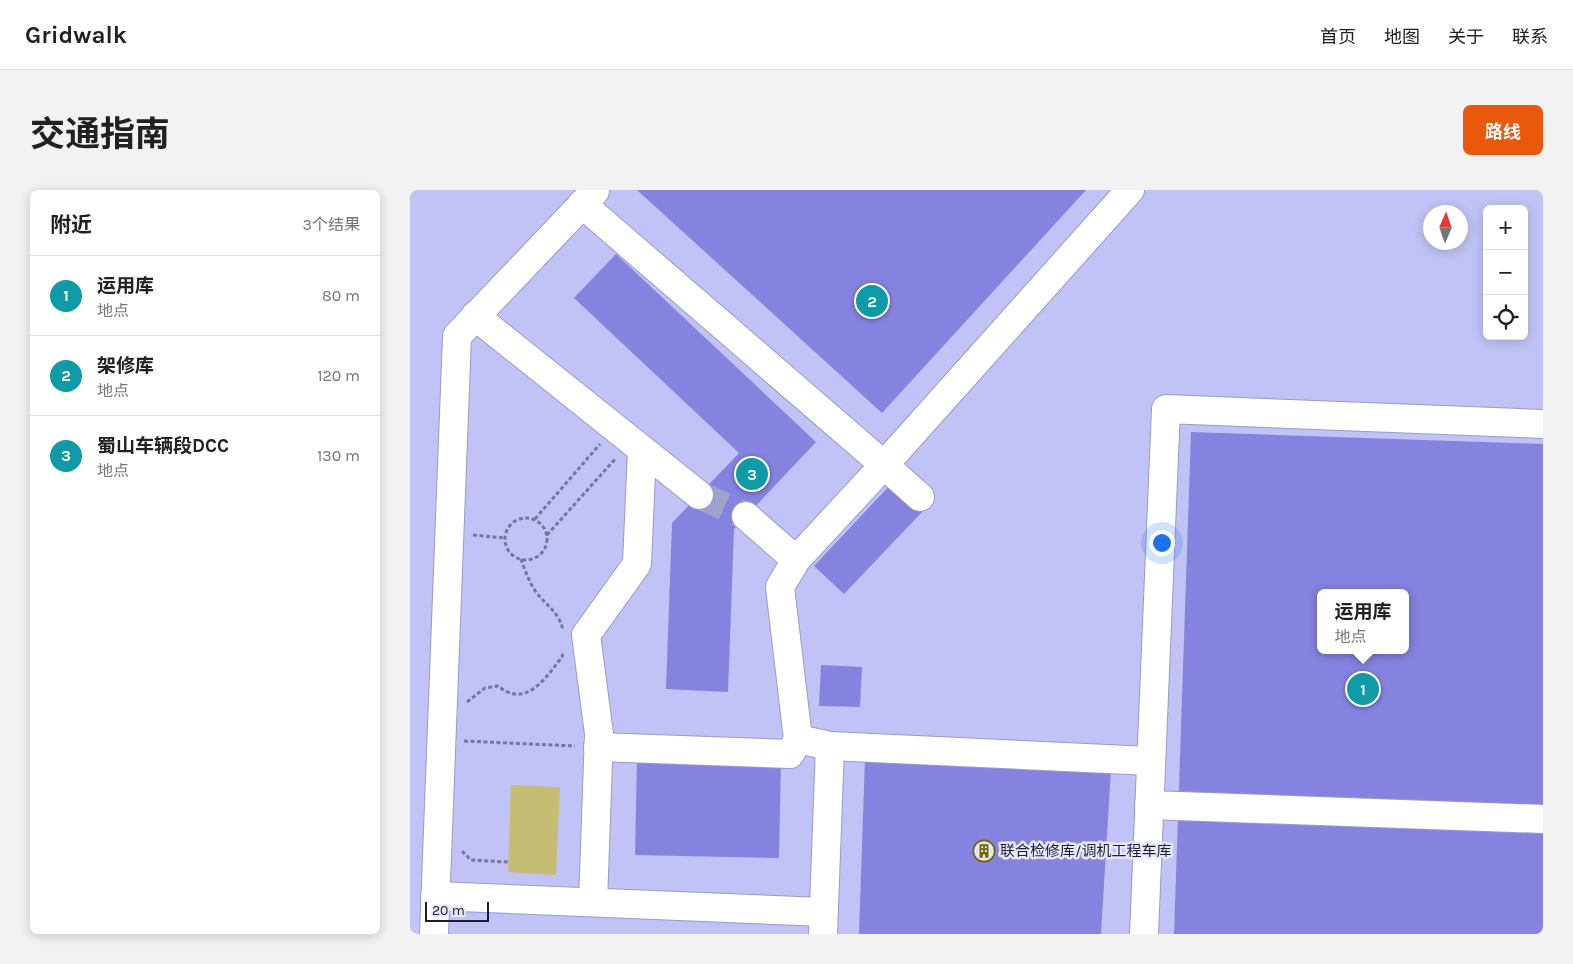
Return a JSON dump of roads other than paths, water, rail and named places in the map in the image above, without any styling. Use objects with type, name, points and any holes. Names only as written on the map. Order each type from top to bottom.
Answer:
[{"type":"lane","points":[[598,747],[790,754],[798,739],[780,587],[796,560],[884,465],[1130,190]]},
{"type":"lane","points":[[434,934],[457,336],[589,197],[920,497]]},
{"type":"lane","points":[[475,316],[699,495]]},
{"type":"lane","points":[[1144,934],[1166,409],[1543,424]]},
{"type":"lane","points":[[593,902],[599,734],[586,635],[637,564],[629,440]]},
{"type":"lane","points":[[746,516],[796,560]]},
{"type":"lane","points":[[798,739],[830,746],[1150,761]]},
{"type":"lane","points":[[435,896],[593,902],[823,923],[830,746]]},
{"type":"lane","points":[[1149,805],[1543,819]]},
{"type":"tunnel","points":[[699,495],[746,516]]},
{"type":"place","name":"架修库","points":[[872,301]]},
{"type":"place","name":"蜀山车辆段DCC","points":[[752,474]]},
{"type":"place","name":"运用库","points":[[1363,689]]},
{"type":"place","name":"联合检修库/调机工程车库","points":[[984,851]]}]
